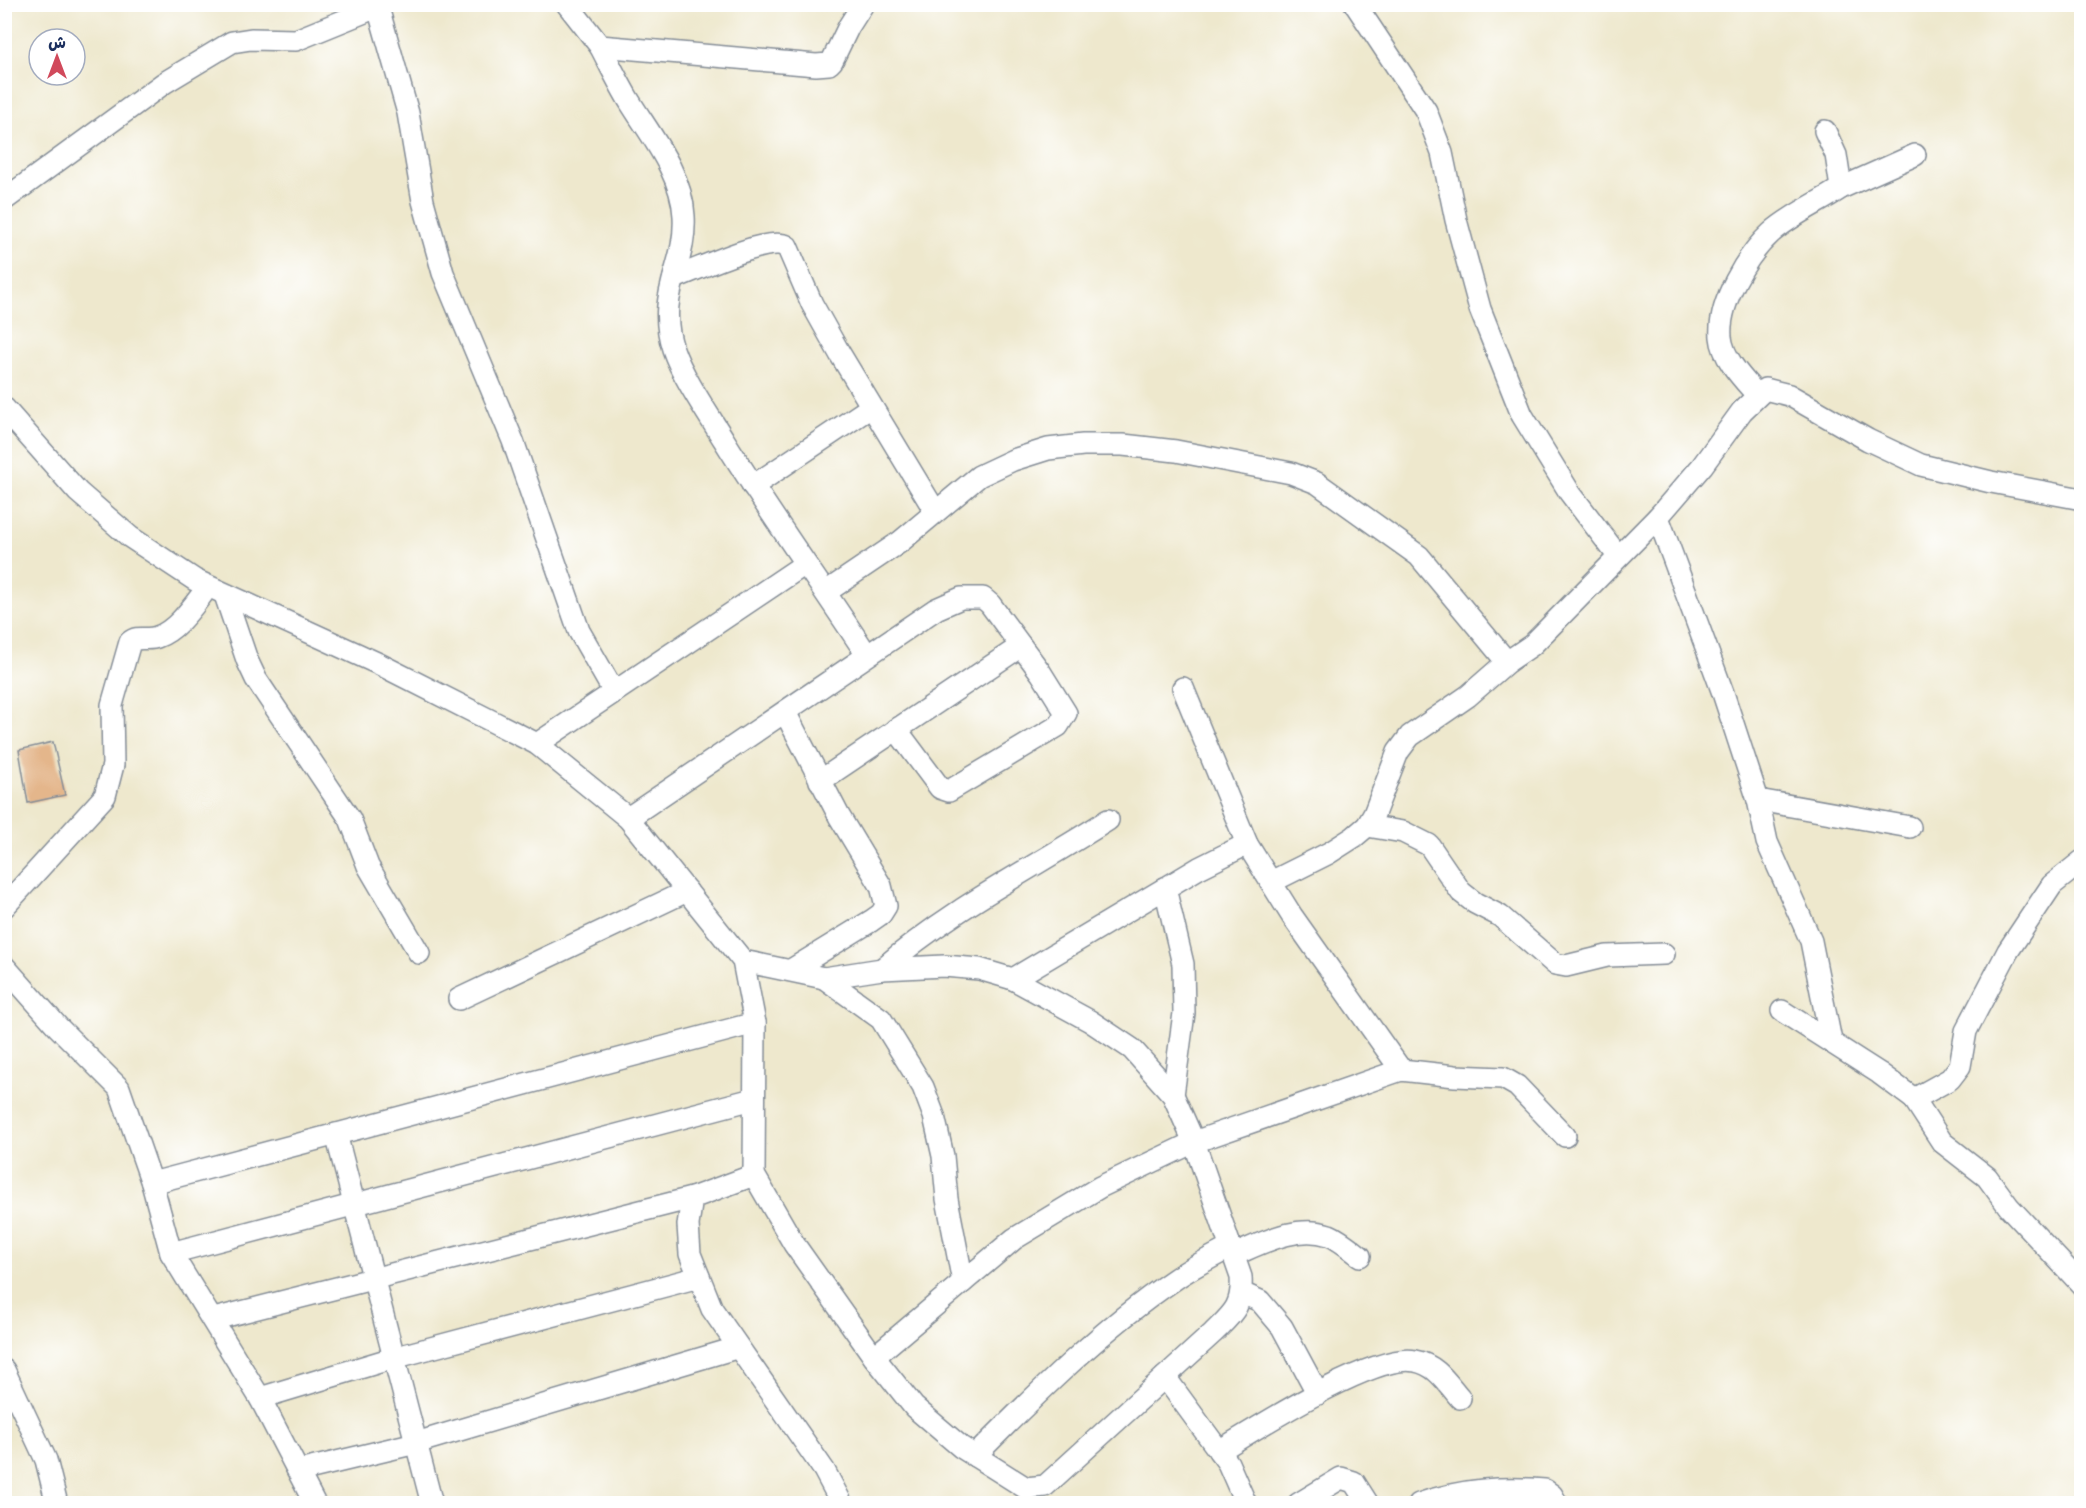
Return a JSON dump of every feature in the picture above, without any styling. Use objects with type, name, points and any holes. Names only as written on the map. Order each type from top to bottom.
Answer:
[{"type":"street","points":[[567,4],[600,46],[664,157],[680,192],[684,215],[683,242],[667,298],[667,322],[673,350],[707,413],[753,486],[867,655]]},
{"type":"street","points":[[600,46],[829,64],[863,4]]},
{"type":"street","points":[[1356,4],[1426,111],[1442,153],[1456,220],[1480,309],[1522,416],[1570,493],[1618,556]]},
{"type":"street","points":[[4,200],[164,83],[232,42],[251,39],[296,40],[377,6],[408,113],[423,201],[442,273],[513,441],[579,631],[614,692]]},
{"type":"street","points":[[1825,131],[1836,155],[1840,188]]},
{"type":"street","points":[[1756,395],[1736,371],[1721,339],[1722,321],[1736,281],[1750,255],[1773,231],[1840,188],[1915,155]]},
{"type":"street","points":[[674,278],[761,246],[777,244],[787,246],[812,304],[935,512]]},
{"type":"street","points":[[1271,882],[1329,853],[1367,826],[1405,741],[1468,696],[1507,662],[1532,645],[1658,517],[1756,395],[1765,389],[1789,394],[1868,441],[1921,465],[1991,482],[2082,499]]},
{"type":"street","points":[[753,486],[871,407]]},
{"type":"street","points":[[4,408],[78,492],[130,537],[217,591],[379,664],[537,744],[628,818],[743,961],[755,1023],[754,1175],[794,1244],[874,1358],[914,1407],[961,1447],[1026,1496],[1045,1486],[1237,1310],[1242,1293],[1241,1277],[1194,1142],[1173,1095],[1132,1049],[1042,993],[1013,979],[979,969],[944,966],[882,969],[824,978]]},
{"type":"street","points":[[826,592],[900,542],[979,476],[1013,460],[1048,449],[1083,445],[1123,445],[1176,451],[1291,473],[1317,483],[1419,556],[1507,662]]},
{"type":"street","points":[[1658,517],[1723,693],[1758,800],[1767,842],[1811,941],[1831,1041]]},
{"type":"street","points":[[537,744],[805,564]]},
{"type":"street","points":[[4,907],[43,868],[105,796],[113,765],[112,705],[130,642],[135,638],[153,639],[164,634],[217,591]]},
{"type":"street","points":[[217,591],[256,679],[350,819],[368,866],[419,953]]},
{"type":"street","points":[[628,818],[867,655],[951,601],[971,597],[983,598],[990,604],[1064,708],[1065,717],[1058,726],[949,791],[940,788],[896,729]]},
{"type":"street","points":[[820,781],[1021,646]]},
{"type":"street","points":[[1183,688],[1247,844],[1292,916],[1401,1070]]},
{"type":"street","points":[[784,712],[820,781],[881,886],[886,906],[881,914],[871,921],[791,970]]},
{"type":"street","points":[[1758,800],[1910,827]]},
{"type":"street","points":[[882,969],[915,940],[957,912],[1108,820]]},
{"type":"street","points":[[1367,826],[1403,832],[1429,845],[1461,892],[1475,903],[1500,916],[1555,964],[1566,966],[1606,956],[1664,954]]},
{"type":"street","points":[[1013,979],[1165,888],[1247,844]]},
{"type":"street","points":[[1914,1099],[1950,1079],[1960,1066],[1965,1031],[2008,951],[2052,885],[2082,861]]},
{"type":"street","points":[[1165,888],[1183,964],[1184,1013],[1173,1095]]},
{"type":"street","points":[[459,999],[687,891]]},
{"type":"street","points":[[743,961],[824,978],[881,1019],[923,1087],[934,1116],[944,1156],[947,1199],[963,1282]]},
{"type":"street","points":[[4,966],[58,1027],[119,1088],[152,1183],[171,1252],[214,1319],[260,1398],[315,1503]]},
{"type":"street","points":[[1782,1011],[1831,1041],[1914,1099],[1942,1142],[1987,1177],[2009,1207],[2082,1285]]},
{"type":"street","points":[[152,1183],[755,1023]]},
{"type":"street","points":[[874,1358],[1014,1239],[1100,1187],[1194,1142],[1401,1070],[1503,1078],[1518,1086],[1565,1136]]},
{"type":"street","points":[[171,1252],[753,1099]]},
{"type":"street","points":[[336,1134],[432,1503]]},
{"type":"street","points":[[214,1319],[692,1198],[754,1175]]},
{"type":"street","points":[[692,1198],[688,1225],[690,1254],[712,1309],[736,1348],[824,1470],[842,1503]]},
{"type":"street","points":[[975,1456],[1045,1386],[1175,1279],[1232,1251],[1295,1233],[1328,1235],[1360,1256]]},
{"type":"street","points":[[260,1398],[393,1358],[699,1277]]},
{"type":"street","points":[[1242,1293],[1260,1301],[1282,1327],[1318,1394]]},
{"type":"street","points":[[299,1471],[416,1443],[736,1348]]},
{"type":"street","points":[[1219,1451],[1349,1377],[1401,1360],[1412,1360],[1437,1370],[1460,1398]]},
{"type":"street","points":[[4,1370],[46,1460],[57,1503]]},
{"type":"street","points":[[1165,1377],[1228,1463],[1246,1503]]},
{"type":"street","points":[[1298,1503],[1341,1479],[1354,1482],[1368,1503]]},
{"type":"street","points":[[1419,1503],[1451,1492],[1487,1490],[1545,1490],[1557,1503]]},
{"type":"building","points":[[53,742],[65,795],[28,803],[19,750]]}]
